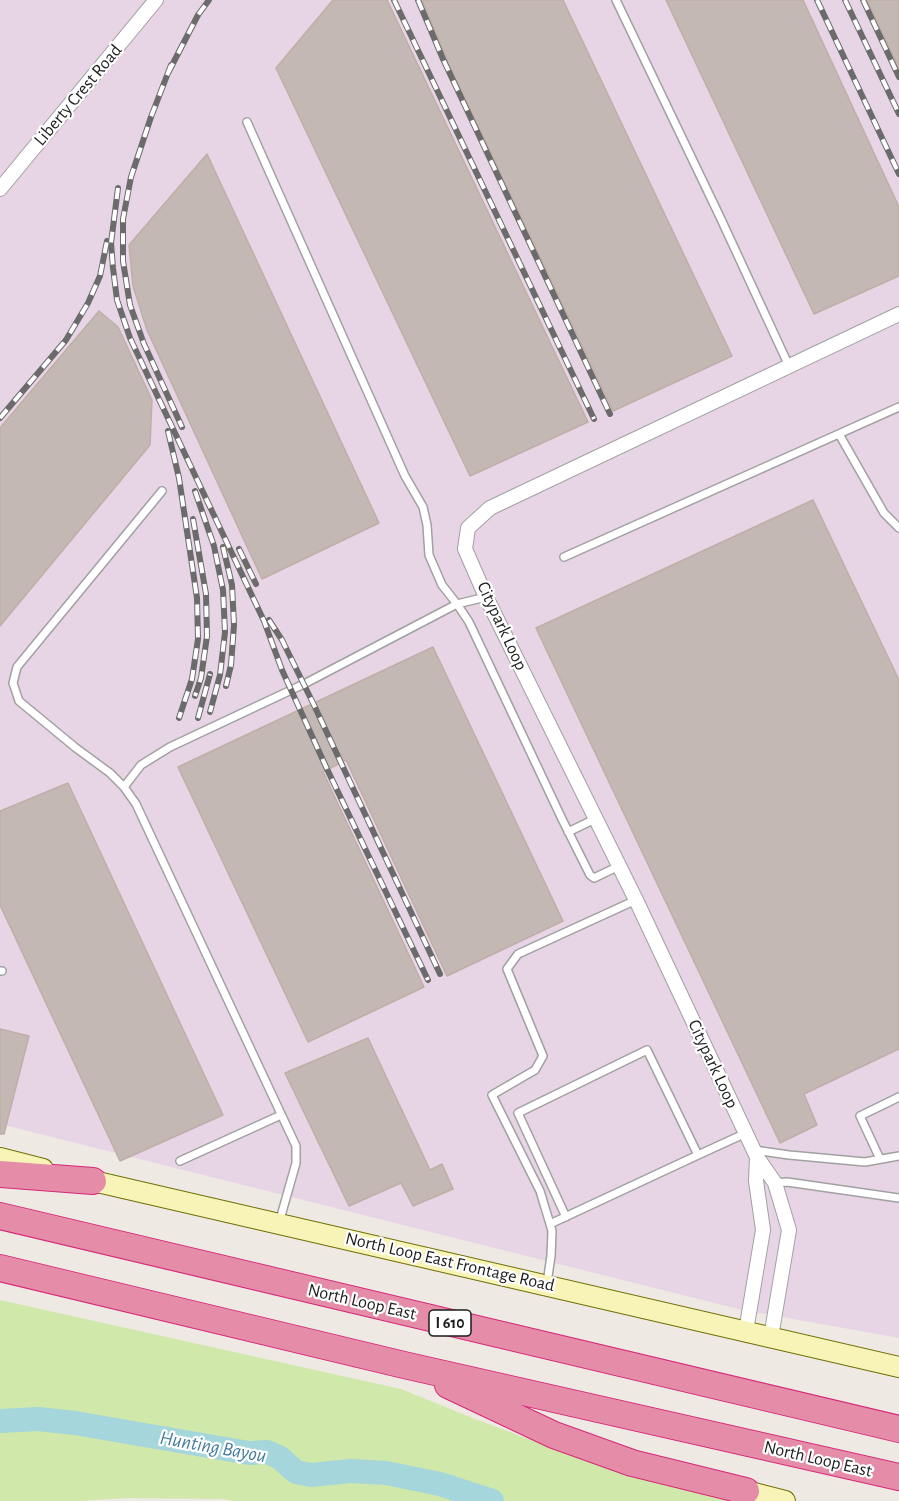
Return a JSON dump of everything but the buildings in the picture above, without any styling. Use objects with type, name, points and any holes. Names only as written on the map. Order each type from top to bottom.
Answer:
[{"type":"highway","points":[[0,1174],[93,1181]]},
{"type":"highway","name":"North Loop East","points":[[0,1216],[899,1429]]},
{"type":"highway","name":"North Loop East","points":[[0,1268],[404,1365],[899,1477]]},
{"type":"highway","points":[[404,1365],[554,1435],[632,1463],[746,1491]]},
{"type":"main road","name":"North Loop East Frontage Road","points":[[0,1158],[899,1367]]},
{"type":"main road","points":[[746,1491],[785,1501]]},
{"type":"street","name":"Liberty Crest Road","points":[[0,189],[156,0]]},
{"type":"street","name":"Citypark Loop","points":[[771,1337],[789,1230],[775,1183],[755,1153],[620,866],[486,597],[465,549],[468,528],[490,508],[899,314]]},
{"type":"street","name":"Citypark Loop","points":[[746,1331],[763,1230],[756,1181],[755,1153]]},
{"type":"lane","points":[[616,0],[725,226],[789,366]]},
{"type":"lane","points":[[247,122],[405,476],[423,507],[429,555],[442,585],[469,622],[590,875],[594,878],[620,866]]},
{"type":"lane","points":[[564,556],[899,407]]},
{"type":"lane","points":[[839,434],[884,513],[899,528]]},
{"type":"lane","points":[[162,491],[16,667],[13,683],[19,701],[110,773],[136,804],[296,1146],[296,1163],[279,1223]]},
{"type":"lane","points":[[123,787],[141,765],[170,747],[304,684],[457,604],[486,597]]},
{"type":"lane","points":[[568,832],[596,818]]},
{"type":"lane","points":[[547,1285],[551,1256],[550,1224],[540,1191],[492,1095],[534,1070],[543,1056],[507,969],[518,954],[636,900]]},
{"type":"lane","points":[[566,1216],[518,1113],[647,1050],[698,1155]]},
{"type":"lane","points":[[880,1159],[860,1116],[899,1097]]},
{"type":"lane","points":[[180,1161],[281,1115]]},
{"type":"lane","points":[[550,1224],[746,1133]]},
{"type":"lane","points":[[755,1153],[865,1162],[899,1156]]},
{"type":"lane","points":[[775,1183],[787,1182],[899,1198]]},
{"type":"shaded area","points":[[0,0],[899,0],[899,1338],[738,1309],[0,1124]]},
{"type":"green space","points":[[0,1300],[401,1389],[609,1469],[727,1501],[234,1501],[127,1498],[78,1501],[0,1501]]},
{"type":"waterway","name":"Hunting Bayou","points":[[0,1421],[38,1419],[75,1423],[249,1453],[267,1452],[279,1457],[296,1472],[311,1475],[351,1471],[386,1473],[440,1484],[492,1501]]},
{"type":"railway","points":[[168,73],[198,15],[209,0]]},
{"type":"railway","points":[[394,0],[594,419]]},
{"type":"railway","points":[[418,0],[443,59],[610,414]]},
{"type":"railway","points":[[817,0],[899,174]]},
{"type":"railway","points":[[845,0],[899,114]]},
{"type":"railway","points":[[863,0],[899,77]]},
{"type":"railway","points":[[171,65],[131,177],[123,219],[123,261],[130,305],[144,344],[182,427]]},
{"type":"railway","points":[[118,188],[111,243],[117,300],[130,338],[264,621],[282,670],[327,769],[428,980]]},
{"type":"railway","points":[[0,418],[66,340],[88,303],[100,276],[107,241]]},
{"type":"railway","points":[[168,431],[179,478],[197,598],[198,639],[192,679],[179,718]]},
{"type":"railway","points":[[195,491],[214,546],[223,590],[225,632],[220,675],[210,712]]},
{"type":"railway","points":[[193,519],[206,594],[207,636],[201,678],[195,696]]},
{"type":"railway","points":[[223,547],[232,585],[234,625],[231,665],[226,686]]},
{"type":"railway","points":[[239,549],[256,584]]},
{"type":"railway","points":[[269,620],[282,640],[313,703],[440,974]]},
{"type":"railway","points":[[198,718],[210,674]]}]
